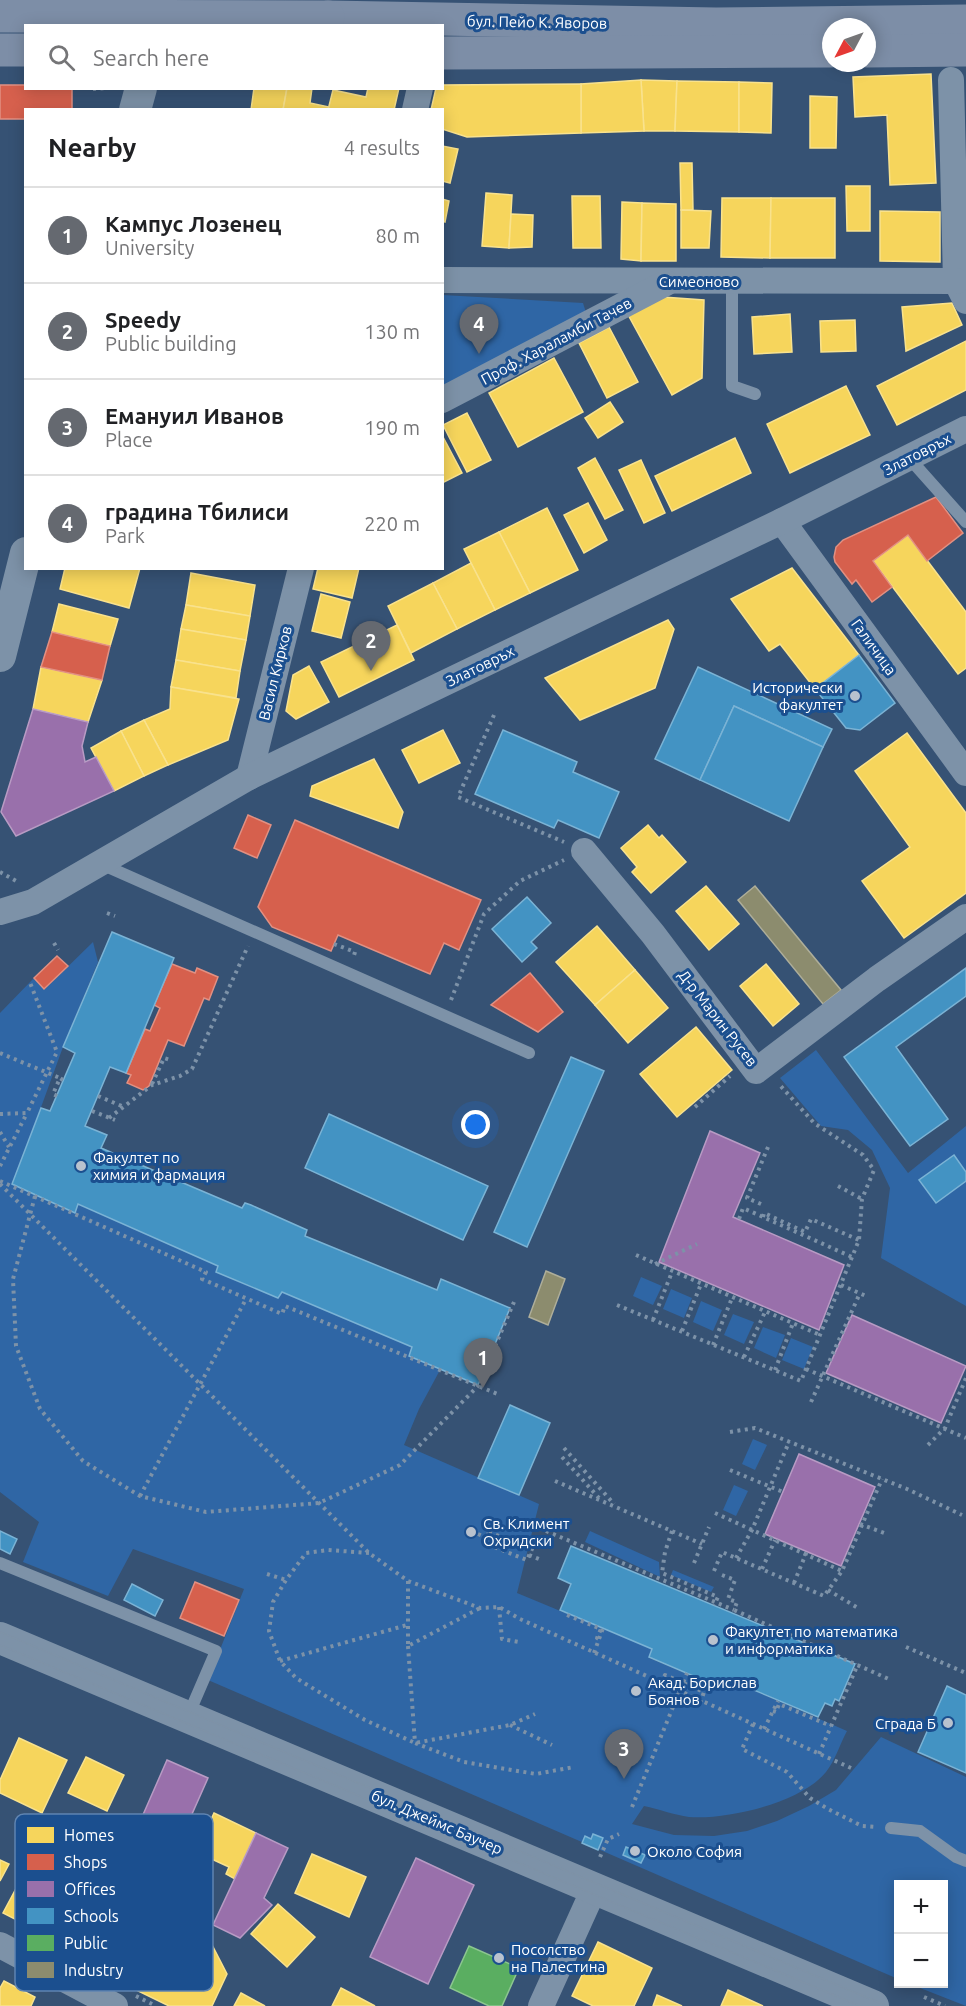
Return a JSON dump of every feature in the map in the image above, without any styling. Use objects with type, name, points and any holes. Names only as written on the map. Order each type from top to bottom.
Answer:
[{"type":"main road","name":"бул. Пейо К. Яворов","points":[[0,16],[328,17],[716,24],[966,21]]},
{"type":"main road","points":[[0,50],[24,50]]},
{"type":"main road","points":[[876,51],[966,50]]},
{"type":"main road","points":[[444,53],[822,51]]},
{"type":"street","points":[[951,80],[961,291]]},
{"type":"street","points":[[136,108],[140,90]]},
{"type":"street","points":[[415,108],[420,90]]},
{"type":"street","name":"Симеоново","points":[[444,280],[732,281],[961,291]]},
{"type":"street","name":"Проф. Хараламби Тачев","points":[[444,399],[670,281]]},
{"type":"street","name":"Златовръх","points":[[0,912],[33,902],[249,777],[782,521],[966,429]]},
{"type":"street","name":"Галичица","points":[[782,521],[966,773]]},
{"type":"street","points":[[0,656],[24,561]]},
{"type":"street","name":"Васил Кирков","points":[[249,777],[301,570]]},
{"type":"street","name":"Д-р Марин Русев","points":[[584,851],[653,934],[756,1071],[868,986],[966,917]]},
{"type":"street","name":"бул. Джеймс Баучер","points":[[0,1638],[873,2006]]},
{"type":"street","points":[[541,2006],[594,1888]]},
{"type":"street","points":[[0,1944],[15,1952]]},
{"type":"street","points":[[87,1991],[115,2006]]},
{"type":"lane","points":[[732,281],[732,386],[755,394]]},
{"type":"lane","points":[[909,458],[966,522]]},
{"type":"lane","points":[[100,864],[529,1053]]},
{"type":"lane","points":[[0,1563],[216,1651],[187,1717]]},
{"type":"lane","points":[[891,1828],[920,1832],[966,1861]]},
{"type":"path","points":[[494,715],[458,797],[584,851]]},
{"type":"path","points":[[445,1016],[484,914],[520,882],[584,851]]},
{"type":"path","points":[[0,872],[24,885]]},
{"type":"path","points":[[107,913],[115,916]]},
{"type":"path","points":[[109,1118],[152,1085],[180,1076],[192,1069],[254,932]]},
{"type":"path","points":[[54,943],[58,950]]},
{"type":"path","points":[[0,1166],[57,1052],[28,980]]},
{"type":"path","points":[[0,1053],[62,1079],[53,1094],[57,1096]]},
{"type":"path","points":[[152,1085],[165,1058],[170,1060]]},
{"type":"path","points":[[695,1107],[748,1060]]},
{"type":"path","points":[[616,1305],[801,1381],[859,1240],[862,1199],[874,1170],[863,1155],[814,1123],[778,1083]]},
{"type":"path","points":[[98,1096],[124,1107]]},
{"type":"path","points":[[92,1111],[115,1120]]},
{"type":"path","points":[[0,1114],[27,1113]]},
{"type":"path","points":[[0,1132],[9,1147]]},
{"type":"path","points":[[739,1219],[768,1147]]},
{"type":"path","points":[[0,1182],[206,1272],[202,1279],[246,1299],[282,1314],[285,1306],[500,1395]]},
{"type":"path","points":[[0,1182],[369,1553],[408,1581],[480,1608],[499,1607],[594,1653],[851,1768]]},
{"type":"path","points":[[838,1186],[862,1199]]},
{"type":"path","points":[[35,1196],[13,1279],[16,1346],[40,1409],[83,1461],[140,1497],[206,1512],[319,1503],[400,1465],[478,1386],[514,1302]]},
{"type":"path","points":[[747,1198],[761,1204]]},
{"type":"path","points":[[743,1208],[852,1257]]},
{"type":"path","points":[[763,1217],[764,1213],[805,1232],[811,1219],[859,1240]]},
{"type":"path","points":[[654,1264],[697,1244]]},
{"type":"path","points":[[636,1255],[820,1335]]},
{"type":"path","points":[[653,1320],[672,1272]]},
{"type":"path","points":[[681,1331],[701,1284]]},
{"type":"path","points":[[841,1285],[866,1296]]},
{"type":"path","points":[[811,1402],[860,1293]]},
{"type":"path","points":[[713,1344],[732,1298]]},
{"type":"path","points":[[140,1497],[246,1299]]},
{"type":"path","points":[[744,1357],[765,1311]]},
{"type":"path","points":[[774,1370],[793,1323]]},
{"type":"path","points":[[806,1369],[966,1438]]},
{"type":"path","points":[[928,1445],[945,1428],[966,1378]]},
{"type":"path","points":[[730,1432],[755,1428],[882,1479],[962,1515]]},
{"type":"path","points":[[736,1558],[752,1530],[789,1442]]},
{"type":"path","points":[[564,1448],[617,1507]]},
{"type":"path","points":[[562,1456],[602,1500]]},
{"type":"path","points":[[730,1470],[783,1492]]},
{"type":"path","points":[[714,1571],[722,1552],[824,1596],[842,1571],[882,1479]]},
{"type":"path","points":[[555,1481],[702,1544]]},
{"type":"path","points":[[715,1513],[807,1553],[842,1571]]},
{"type":"path","points":[[861,1524],[887,1534]]},
{"type":"path","points":[[694,1563],[709,1527]]},
{"type":"path","points":[[546,1531],[715,1604],[734,1610],[891,1680]]},
{"type":"path","points":[[672,1531],[665,1552],[662,1573],[718,1597],[715,1604]]},
{"type":"path","points":[[489,1532],[532,1549],[527,1560],[484,1543],[487,1538],[489,1532]]},
{"type":"path","points":[[478,1534],[487,1538]]},
{"type":"path","points":[[762,1569],[775,1539]]},
{"type":"path","points":[[369,1553],[328,1550],[306,1553],[273,1602],[269,1631],[280,1661],[296,1678],[365,1720],[464,1762],[536,1774],[574,1767]]},
{"type":"path","points":[[794,1583],[807,1553]]},
{"type":"path","points":[[529,1555],[539,1559]]},
{"type":"path","points":[[267,1574],[286,1580]]},
{"type":"path","points":[[722,1575],[735,1580],[728,1599],[737,1602],[734,1610]]},
{"type":"path","points":[[408,1581],[407,1625],[415,1743]]},
{"type":"path","points":[[828,1590],[858,1608]]},
{"type":"path","points":[[499,1607],[502,1639],[519,1642]]},
{"type":"path","points":[[408,1646],[480,1608]]},
{"type":"path","points":[[567,1615],[601,1629],[597,1638],[599,1638]]},
{"type":"path","points":[[280,1661],[407,1625]]},
{"type":"path","points":[[594,1653],[603,1628]]},
{"type":"path","points":[[906,1647],[966,1673]]},
{"type":"path","points":[[819,1754],[858,1664]]},
{"type":"path","points":[[632,1808],[687,1673]]},
{"type":"path","points":[[661,1683],[665,1675],[704,1692],[700,1701]]},
{"type":"path","points":[[764,1729],[778,1701]]},
{"type":"path","points":[[773,1711],[776,1712],[779,1704],[831,1726]]},
{"type":"path","points":[[415,1743],[510,1725],[535,1714]]},
{"type":"path","points":[[753,1724],[742,1749],[786,1772],[810,1798],[828,1809],[862,1826],[891,1828]]},
{"type":"path","points":[[510,1725],[552,1745]]},
{"type":"path","points":[[600,1857],[608,1839],[620,1834]]},
{"type":"path","points":[[129,1991],[156,2006]]},
{"type":"path","points":[[924,1997],[945,2006]]},
{"type":"shaded area","points":[[444,295],[583,303],[587,316],[444,391]]},
{"type":"shaded area","points":[[93,942],[98,962],[63,1047],[13,1184],[74,1213],[78,1204],[218,1266],[216,1272],[278,1298],[282,1292],[412,1347],[409,1356],[440,1370],[419,1409],[404,1445],[539,1504],[517,1593],[652,1649],[649,1658],[725,1690],[730,1680],[847,1731],[826,1772],[799,1793],[782,1801],[723,1816],[705,1817],[683,1816],[644,1806],[632,1824],[674,1835],[714,1836],[747,1831],[777,1821],[836,1790],[881,1737],[966,1777],[966,2006],[920,1988],[948,1988],[948,1880],[894,1880],[894,1977],[208,1680],[244,1589],[133,1549],[108,1596],[23,1562],[39,1522],[0,1492],[0,1013],[34,978],[45,989]]},
{"type":"shaded area","points":[[816,1050],[908,1173],[966,1126],[966,1306],[881,1258],[890,1188],[872,1150],[848,1130],[821,1126],[780,1078]]},
{"type":"shaded area","points":[[641,1277],[662,1286],[653,1305],[633,1296]]},
{"type":"shaded area","points":[[671,1289],[692,1298],[684,1318],[663,1309]]},
{"type":"shaded area","points":[[701,1301],[722,1310],[713,1331],[693,1322]]},
{"type":"shaded area","points":[[733,1314],[754,1322],[744,1344],[724,1335]]},
{"type":"shaded area","points":[[763,1327],[785,1335],[776,1358],[754,1348]]},
{"type":"shaded area","points":[[791,1338],[813,1347],[804,1369],[782,1360]]},
{"type":"shaded area","points":[[753,1439],[767,1445],[755,1470],[742,1464]]},
{"type":"shaded area","points":[[734,1485],[748,1491],[736,1516],[723,1510]]},
{"type":"shaded area","points":[[590,1531],[659,1562],[660,1577],[585,1542]]},
{"type":"shaded area","points":[[673,1570],[714,1587],[711,1592],[671,1575]]},
{"type":"building: Homes","points":[[931,74],[936,183],[890,185],[887,115],[855,117],[853,77]]},
{"type":"building: Homes","points":[[641,80],[677,81],[675,131],[644,131]]},
{"type":"building: Homes","points":[[641,80],[644,131],[581,133],[581,84]]},
{"type":"building: Homes","points":[[677,81],[739,82],[739,132],[675,131]]},
{"type":"building: Homes","points":[[739,82],[772,83],[771,133],[739,132]]},
{"type":"building: Homes","points":[[581,84],[581,133],[467,137],[444,130],[444,108],[431,108],[436,90],[444,90],[444,85]]},
{"type":"building: Homes","points":[[254,90],[287,90],[283,108],[251,108]]},
{"type":"building: Homes","points":[[287,90],[312,90],[310,103],[329,107],[329,108],[283,108]]},
{"type":"building: Homes","points":[[333,90],[366,97],[368,90],[399,90],[394,108],[328,108]]},
{"type":"building: Homes","points":[[810,96],[837,97],[836,148],[810,148]]},
{"type":"building: Homes","points":[[444,146],[458,149],[450,183],[444,182]]},
{"type":"building: Homes","points":[[680,163],[692,163],[693,210],[681,210]]},
{"type":"building: Homes","points":[[846,186],[870,186],[870,231],[847,231]]},
{"type":"building: Homes","points":[[486,193],[512,195],[509,248],[482,246]]},
{"type":"building: Homes","points":[[572,196],[600,196],[601,248],[573,248]]},
{"type":"building: Homes","points":[[722,198],[771,198],[770,258],[721,257]]},
{"type":"building: Homes","points":[[771,198],[835,198],[835,258],[770,258]]},
{"type":"building: Homes","points":[[444,200],[449,201],[444,222]]},
{"type":"building: Homes","points":[[622,202],[642,203],[641,261],[621,259]]},
{"type":"building: Homes","points":[[642,203],[676,204],[676,261],[641,261]]},
{"type":"building: Homes","points":[[681,210],[711,211],[709,248],[681,248]]},
{"type":"building: Homes","points":[[880,211],[940,212],[940,262],[880,261]]},
{"type":"building: Homes","points":[[511,214],[533,215],[532,247],[509,248]]},
{"type":"building: Homes","points":[[649,296],[704,300],[702,378],[672,395],[626,311]]},
{"type":"building: Homes","points":[[952,303],[962,325],[906,351],[902,307]]},
{"type":"building: Homes","points":[[790,314],[792,352],[754,354],[752,317]]},
{"type":"building: Homes","points":[[855,320],[856,351],[821,352],[820,321]]},
{"type":"building: Homes","points":[[609,327],[638,382],[607,398],[579,343]]},
{"type":"building: Homes","points":[[966,341],[966,390],[897,425],[877,386]]},
{"type":"building: Homes","points":[[554,358],[583,412],[518,447],[489,393]]},
{"type":"building: Homes","points":[[846,386],[870,435],[790,473],[767,424]]},
{"type":"building: Homes","points":[[610,402],[623,422],[598,438],[585,418]]},
{"type":"building: Homes","points":[[467,413],[491,460],[467,472],[444,424]]},
{"type":"building: Homes","points":[[735,438],[751,473],[672,511],[655,476]]},
{"type":"building: Homes","points":[[444,439],[462,473],[444,482]]},
{"type":"building: Homes","points":[[595,458],[623,510],[605,519],[578,468]]},
{"type":"building: Homes","points":[[641,460],[665,513],[644,523],[619,470]]},
{"type":"building: Homes","points":[[588,503],[607,540],[584,553],[564,515]]},
{"type":"building: Homes","points":[[547,508],[578,570],[530,593],[499,532]]},
{"type":"building: Homes","points":[[499,532],[530,593],[495,610],[464,549]]},
{"type":"building: Homes","points":[[908,535],[966,612],[966,668],[958,674],[873,561]]},
{"type":"building: Homes","points":[[471,563],[495,610],[457,629],[433,583]]},
{"type":"building: Homes","points":[[792,568],[859,655],[815,689],[780,644],[769,651],[731,599]]},
{"type":"building: Homes","points":[[65,570],[139,570],[129,608],[60,589]]},
{"type":"building: Homes","points":[[318,570],[359,570],[352,598],[313,589]]},
{"type":"building: Homes","points":[[191,573],[255,585],[250,616],[186,605]]},
{"type":"building: Homes","points":[[433,583],[457,629],[411,653],[388,606]]},
{"type":"building: Homes","points":[[321,594],[350,602],[341,638],[312,631]]},
{"type":"building: Homes","points":[[59,604],[118,619],[110,646],[52,632]]},
{"type":"building: Homes","points":[[186,605],[250,616],[246,640],[181,629]]},
{"type":"building: Homes","points":[[668,620],[674,629],[655,688],[580,720],[545,678]]},
{"type":"building: Homes","points":[[397,625],[414,660],[339,697],[321,662]]},
{"type":"building: Homes","points":[[181,629],[246,640],[240,671],[176,660]]},
{"type":"building: Homes","points":[[176,660],[240,671],[236,698],[171,687]]},
{"type":"building: Homes","points":[[309,666],[329,702],[296,719],[286,711],[293,675]]},
{"type":"building: Homes","points":[[41,667],[102,680],[88,722],[33,709]]},
{"type":"building: Homes","points":[[171,687],[239,699],[228,740],[168,765],[144,720],[170,709]]},
{"type":"building: Homes","points":[[144,720],[168,765],[144,776],[121,731]]},
{"type":"building: Homes","points":[[443,730],[460,763],[419,783],[402,750]]},
{"type":"building: Homes","points":[[121,731],[144,776],[114,791],[91,748]]},
{"type":"building: Homes","points":[[907,733],[966,813],[966,893],[904,938],[862,881],[910,847],[855,771]]},
{"type":"building: Homes","points":[[374,759],[403,812],[398,828],[310,796],[312,786]]},
{"type":"building: Homes","points":[[648,825],[659,838],[662,835],[686,862],[651,893],[632,872],[637,867],[621,848]]},
{"type":"building: Homes","points":[[706,886],[739,924],[709,950],[676,911]]},
{"type":"building: Homes","points":[[597,926],[635,970],[595,1005],[556,962]]},
{"type":"building: Homes","points":[[766,964],[799,1004],[773,1026],[740,986]]},
{"type":"building: Homes","points":[[635,970],[668,1008],[628,1043],[595,1005]]},
{"type":"building: Homes","points":[[696,1027],[732,1070],[677,1117],[640,1074]]},
{"type":"building: Homes","points":[[19,1738],[67,1760],[42,1813],[0,1793],[0,1780]]},
{"type":"building: Homes","points":[[86,1757],[124,1775],[107,1811],[68,1793]]},
{"type":"building: Homes","points":[[214,1813],[256,1833],[235,1879],[226,1874],[229,1867],[213,1860]]},
{"type":"building: Homes","points":[[312,1854],[366,1877],[349,1917],[295,1893]]},
{"type":"building: Homes","points":[[0,1860],[9,1864],[0,1881]]},
{"type":"building: Homes","points":[[15,1890],[15,1919],[3,1913]]},
{"type":"building: Homes","points":[[278,1904],[315,1937],[287,1967],[251,1934]]},
{"type":"building: Homes","points":[[598,1942],[652,1968],[634,2006],[593,2006],[572,1996]]},
{"type":"building: Homes","points":[[213,1947],[227,1974],[212,2006],[169,2006],[138,1991],[213,1991]]},
{"type":"building: Homes","points":[[4,1981],[15,1987],[15,1991],[23,1991],[35,1997],[31,2006],[0,2006],[0,1988]]},
{"type":"building: Homes","points":[[341,1988],[375,2006],[332,2006]]},
{"type":"building: Homes","points":[[728,1990],[763,2006],[721,2006]]},
{"type":"building: Homes","points":[[241,1993],[265,2006],[234,2006]]},
{"type":"building: Homes","points":[[657,1995],[682,2006],[653,2006]]},
{"type":"building: Shops","points":[[0,85],[24,85],[24,90],[72,90],[72,108],[24,108],[24,119],[0,119]]},
{"type":"building: Shops","points":[[936,497],[963,533],[927,561],[908,535],[873,561],[892,587],[872,602],[856,580],[852,584],[835,562],[836,547],[843,540]]},
{"type":"building: Shops","points":[[52,632],[110,646],[102,680],[41,667]]},
{"type":"building: Shops","points":[[248,815],[271,825],[257,858],[234,848]]},
{"type":"building: Shops","points":[[295,820],[481,900],[459,950],[444,943],[430,974],[338,935],[331,951],[272,927],[258,907]]},
{"type":"building: Shops","points":[[57,956],[68,966],[44,989],[34,978]]},
{"type":"building: Shops","points":[[172,964],[195,973],[197,968],[218,977],[209,1000],[204,998],[184,1046],[168,1040],[149,1086],[143,1090],[127,1083],[131,1075],[126,1073],[145,1029],[150,1031],[160,1008],[154,1005]]},
{"type":"building: Shops","points":[[530,973],[563,1012],[538,1032],[491,1005]]},
{"type":"building: Shops","points":[[195,1582],[239,1600],[224,1636],[180,1618]]},
{"type":"building: Offices","points":[[33,709],[88,722],[82,746],[85,762],[96,757],[114,791],[16,836],[1,812]]},
{"type":"building: Offices","points":[[710,1131],[760,1153],[733,1217],[844,1265],[819,1330],[659,1262]]},
{"type":"building: Offices","points":[[852,1315],[966,1366],[941,1423],[826,1373]]},
{"type":"building: Offices","points":[[799,1454],[875,1487],[841,1566],[765,1534]]},
{"type":"building: Offices","points":[[167,1760],[208,1778],[192,1814],[143,1814]]},
{"type":"building: Offices","points":[[256,1833],[288,1848],[264,1898],[272,1905],[240,1938],[213,1925]]},
{"type":"building: Offices","points":[[416,1858],[474,1885],[428,1984],[370,1957]]},
{"type":"building: Schools","name":"Исторически факултет","points":[[859,655],[895,703],[860,730],[846,728],[815,689]]},
{"type":"building: Schools","points":[[698,667],[832,729],[823,747],[734,706],[700,780],[655,759]]},
{"type":"building: Schools","points":[[734,706],[823,747],[789,821],[700,780]]},
{"type":"building: Schools","points":[[503,730],[577,762],[573,772],[619,792],[599,838],[558,820],[554,828],[475,794]]},
{"type":"building: Schools","points":[[527,897],[551,923],[531,942],[537,948],[522,962],[492,929]]},
{"type":"building: Schools","name":"Факултет по химия и фармация","points":[[112,932],[174,958],[126,1073],[110,1067],[85,1126],[107,1135],[101,1148],[242,1208],[245,1203],[251,1205],[307,1230],[305,1236],[437,1290],[441,1279],[510,1308],[478,1385],[409,1356],[412,1347],[282,1292],[278,1298],[216,1272],[218,1266],[78,1204],[75,1213],[12,1184],[41,1108],[50,1111],[75,1053],[63,1047]]},
{"type":"building: Schools","points":[[966,968],[966,996],[896,1047],[948,1119],[910,1146],[844,1057]]},
{"type":"building: Schools","points":[[571,1057],[604,1071],[527,1247],[494,1232]]},
{"type":"building: Schools","points":[[329,1114],[488,1186],[463,1240],[305,1168]]},
{"type":"building: Schools","points":[[954,1155],[966,1172],[966,1181],[936,1203],[919,1180]]},
{"type":"building: Schools","points":[[510,1405],[550,1423],[519,1495],[478,1478]]},
{"type":"building: Schools","points":[[0,1531],[17,1539],[10,1554],[0,1549]]},
{"type":"building: Schools","name":"Факултет по математика и информатика","points":[[571,1546],[855,1664],[839,1701],[835,1699],[832,1706],[825,1703],[818,1717],[730,1680],[726,1690],[649,1657],[652,1649],[560,1610],[571,1584],[558,1578]]},
{"type":"building: Schools","points":[[132,1584],[163,1600],[155,1616],[124,1600]]},
{"type":"building: Schools","name":"Сграда Б","points":[[947,1686],[966,1695],[966,1773],[918,1752]]},
{"type":"building: Schools","points":[[593,1834],[603,1838],[598,1850],[582,1843],[585,1836],[591,1839]]},
{"type":"building: Schools","points":[[626,1847],[645,1855],[641,1863],[623,1855]]},
{"type":"building: Public","points":[[469,1946],[519,1968],[502,2006],[489,2006],[450,1988]]},
{"type":"building: Industry","points":[[755,886],[841,990],[823,1004],[738,900]]},
{"type":"building: Industry","points":[[546,1271],[565,1279],[548,1325],[529,1317]]},
{"type":"tram line","points":[[0,1632],[887,2006]]},
{"type":"tram line","points":[[0,1645],[860,2006]]},
{"type":"place","name":"градина Тбилиси","points":[[479,354]]},
{"type":"place","name":"Speedy","points":[[371,671]]},
{"type":"place","name":"Исторически факултет","points":[[855,696]]},
{"type":"place","name":"Факултет по химия и фармация","points":[[81,1166]]},
{"type":"place","name":"Кампус Лозенец","points":[[483,1388]]},
{"type":"place","name":"Св. Климент Охридски","points":[[471,1532]]},
{"type":"place","name":"Факултет по математика и информатика","points":[[713,1640]]},
{"type":"place","name":"Акад. Борислав Боянов","points":[[636,1691]]},
{"type":"place","name":"Сграда Б","points":[[948,1723]]},
{"type":"place","name":"Емануил Иванов","points":[[624,1779]]},
{"type":"place","name":"Около София","points":[[635,1851]]},
{"type":"place","name":"Посолство на Палестина","points":[[499,1958]]}]
